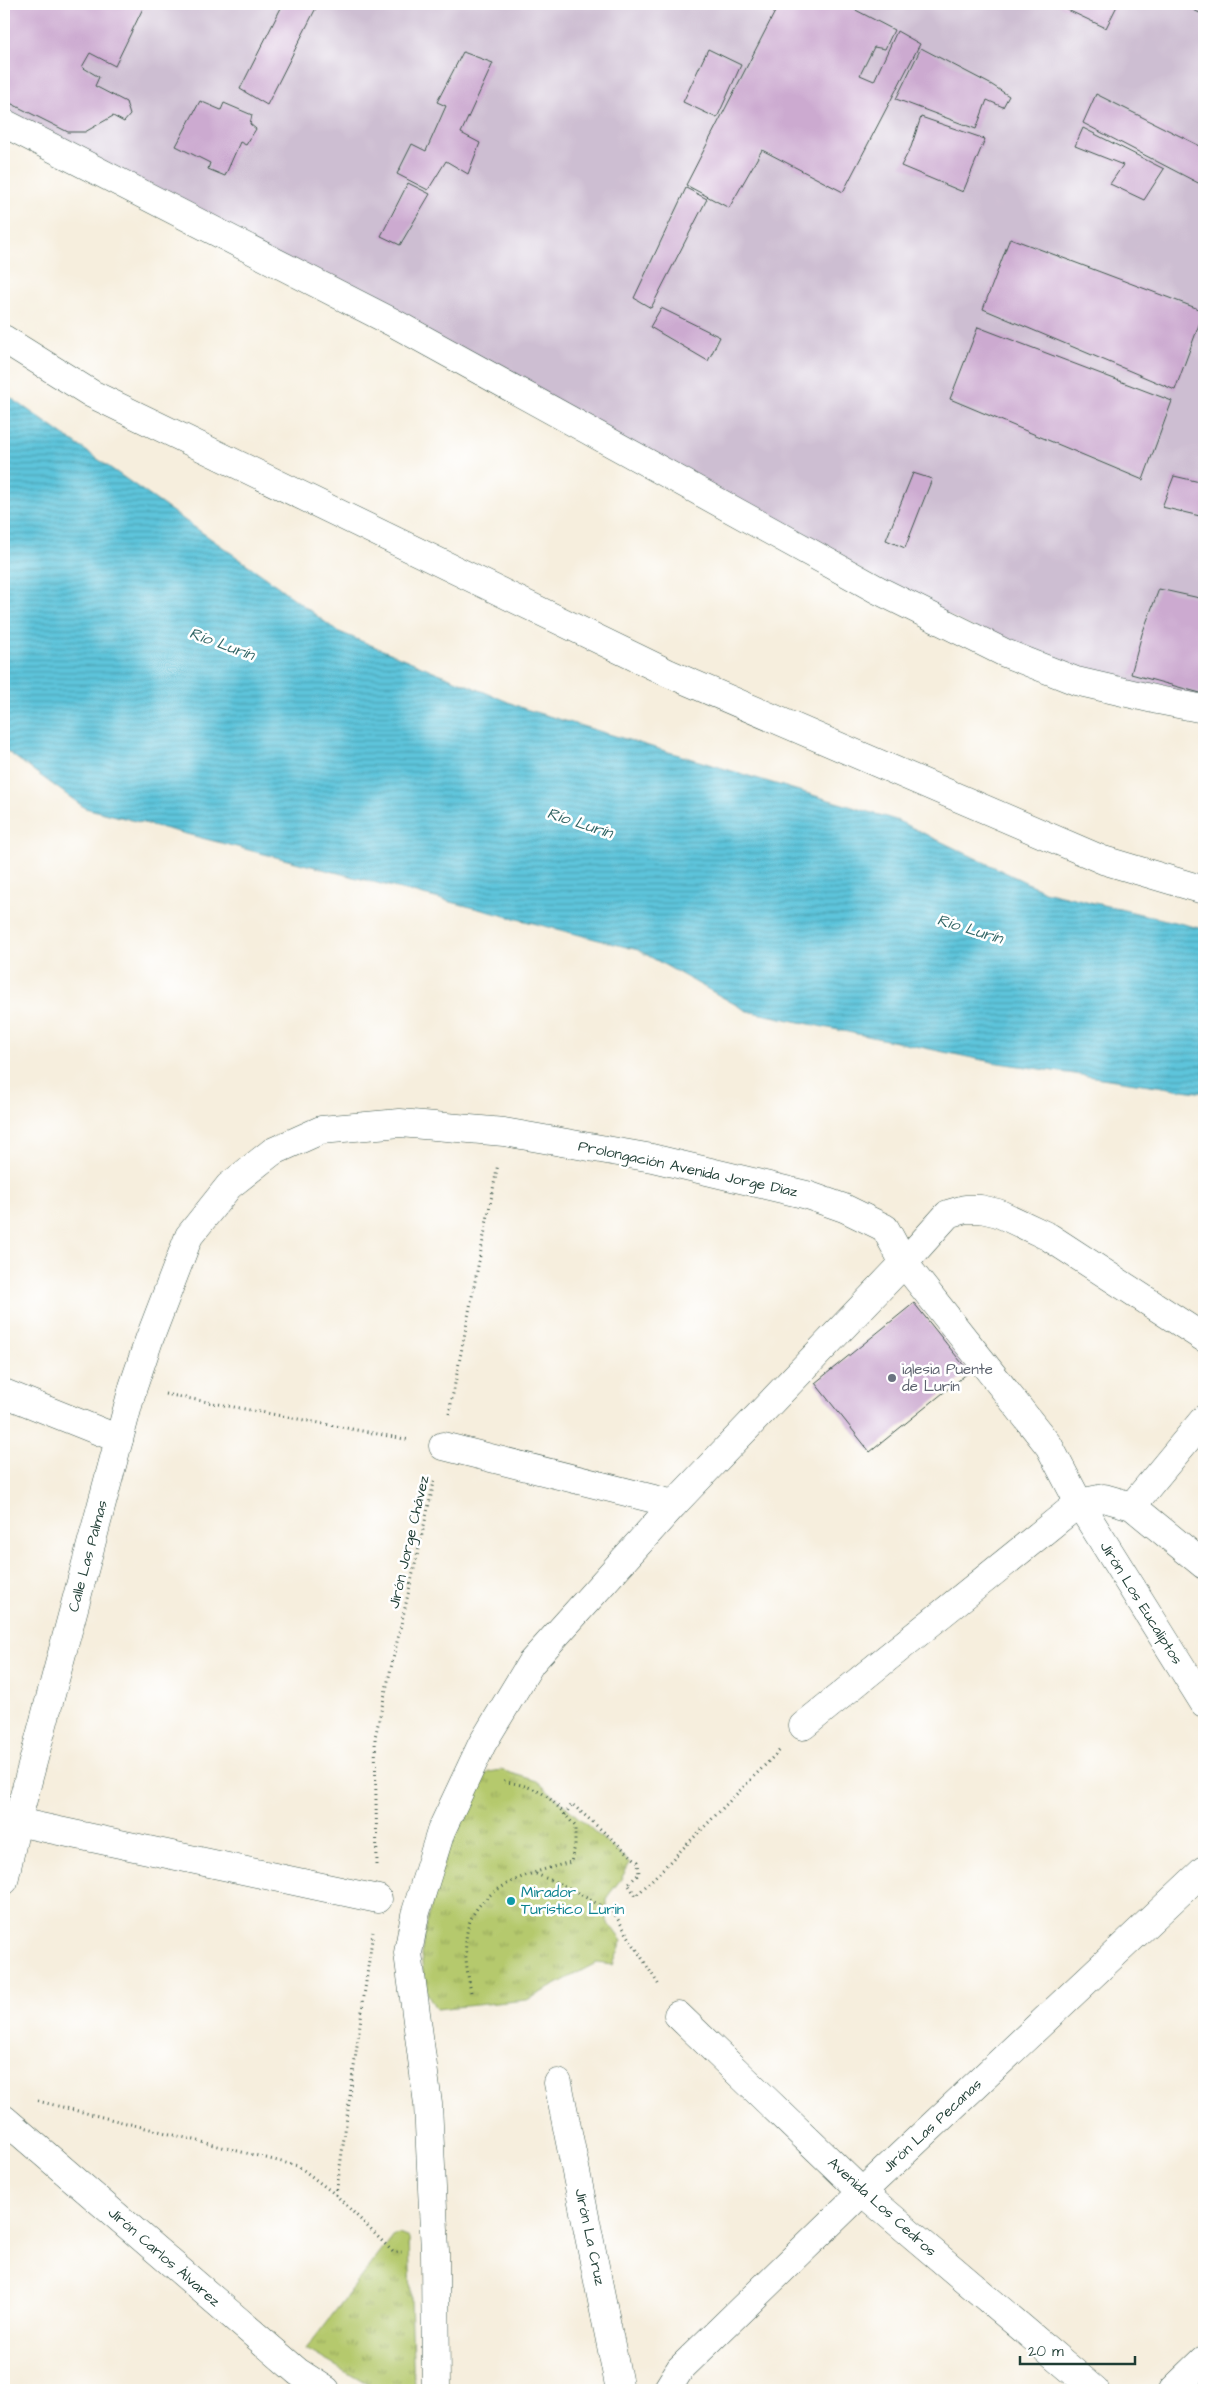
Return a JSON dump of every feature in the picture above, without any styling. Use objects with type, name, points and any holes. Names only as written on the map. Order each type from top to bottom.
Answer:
[{"type":"street","points":[[4,123],[392,322],[878,590],[1005,653],[1076,680],[1204,709]]},
{"type":"street","points":[[4,339],[92,394],[668,673],[1103,860],[1204,890]]},
{"type":"street","name":"Prolongación Avenida Jorge Diaz","points":[[189,1236],[229,1186],[272,1152],[321,1130],[400,1123],[504,1132],[652,1158],[807,1195],[844,1208],[885,1228],[904,1263],[1049,1446],[1079,1502]]},
{"type":"street","points":[[436,2390],[435,2251],[428,2104],[408,1953],[415,1915],[441,1831],[482,1744],[531,1663],[674,1504],[904,1263],[948,1214],[965,1209],[981,1209],[998,1213],[1049,1237],[1204,1338]]},
{"type":"street","name":"Calle Las Palmas","points":[[4,1881],[17,1822],[133,1387],[189,1236]]},
{"type":"street","points":[[4,1393],[119,1439]]},
{"type":"street","points":[[1132,1506],[1204,1419]]},
{"type":"street","points":[[443,1446],[674,1504]]},
{"type":"street","points":[[802,1726],[1079,1502],[1104,1498],[1132,1506],[1204,1565]]},
{"type":"street","name":"Jirón Los Eucaliptos","points":[[1079,1502],[1204,1703]]},
{"type":"street","points":[[17,1822],[378,1899]]},
{"type":"street","name":"Jirón Las Pecanas","points":[[667,2390],[680,2369],[862,2192],[1204,1870]]},
{"type":"street","name":"Avenida Los Cedros","points":[[678,2015],[862,2192],[1095,2390]]},
{"type":"street","name":"Jirón La Cruz","points":[[558,2083],[620,2390]]},
{"type":"street","name":"Jirón Carlos Álvarez","points":[[4,2119],[298,2372],[326,2390]]},
{"type":"street","points":[[1173,2390],[1204,2360]]},
{"type":"path","name":"Jirón Jorge Chávez","points":[[336,2195],[378,1899],[375,1737],[443,1446],[504,1132]]},
{"type":"path","points":[[133,1387],[443,1446]]},
{"type":"path","points":[[565,1815],[572,1804],[638,1862],[639,1874],[628,1884],[636,1896],[802,1726]]},
{"type":"path","points":[[471,1992],[465,1948],[468,1926],[477,1910],[487,1898],[506,1885],[571,1862],[575,1846],[575,1826],[553,1800],[530,1786],[496,1781]]},
{"type":"path","points":[[536,1874],[567,1887],[614,1913],[678,2015]]},
{"type":"path","points":[[29,2099],[298,2166],[336,2195],[392,2252],[435,2251]]},
{"type":"shaded area","points":[[4,4],[1204,4],[1204,703],[1137,690],[1015,649],[4,133]]},
{"type":"green space","points":[[501,1770],[537,1781],[630,1863],[621,1879],[607,1897],[607,1921],[622,1941],[613,1965],[596,1963],[527,2000],[436,2009],[425,1989],[421,1955],[428,1916],[445,1857],[479,1778],[489,1772]]},
{"type":"green space","points":[[399,2234],[409,2238],[414,2390],[377,2390],[306,2349],[394,2235]]},
{"type":"water","name":"Río Lurín","points":[[4,393],[268,579],[337,631],[525,709],[896,820],[1044,891],[1204,929],[1204,1093],[992,1062],[747,1011],[638,950],[85,808],[4,749]]},
{"type":"building","points":[[4,4],[145,4],[115,66],[90,53],[82,67],[99,77],[95,86],[126,102],[130,115],[124,122],[113,116],[85,132],[68,132],[4,100]]},
{"type":"building","points":[[283,4],[318,4],[267,105],[240,89]]},
{"type":"building","points":[[779,4],[851,4],[850,7],[894,30],[885,49],[874,47],[860,75],[874,81],[897,31],[920,44],[843,192],[762,150],[729,208],[686,185]]},
{"type":"building","points":[[1055,4],[1118,4],[1106,28]]},
{"type":"building","points":[[1181,4],[1204,4],[1204,15]]},
{"type":"building","points":[[921,48],[992,85],[1009,96],[1003,107],[987,100],[976,129],[896,99]]},
{"type":"building","points":[[708,49],[741,65],[717,118],[683,102]]},
{"type":"building","points":[[463,52],[493,63],[461,133],[480,143],[468,174],[446,161],[428,190],[397,174],[412,144],[426,151],[446,106],[437,102]]},
{"type":"building","points":[[1096,94],[1204,148],[1204,186],[1083,123]]},
{"type":"building","points":[[200,101],[221,110],[224,103],[252,115],[250,124],[256,129],[246,145],[240,142],[225,176],[208,169],[210,163],[176,146]]},
{"type":"building","points":[[921,117],[985,139],[963,192],[901,166],[911,147]]},
{"type":"building","points":[[1083,128],[1164,169],[1144,200],[1110,184],[1123,165],[1075,146]]},
{"type":"building","points":[[408,183],[430,194],[400,245],[381,236]]},
{"type":"building","points":[[686,188],[707,199],[651,308],[634,298]]},
{"type":"building","points":[[1010,238],[1204,311],[1175,390],[983,309]]},
{"type":"building","points":[[661,308],[720,337],[708,361],[650,327]]},
{"type":"building","points":[[978,327],[1172,401],[1143,480],[950,399]]},
{"type":"building","points":[[913,473],[932,479],[905,548],[886,540]]},
{"type":"building","points":[[1174,476],[1204,483],[1204,517],[1162,507]]},
{"type":"building","points":[[1159,589],[1204,599],[1204,694],[1131,674],[1142,634]]},
{"type":"building","name":"iglesia Puente de Lurín","points":[[914,1303],[969,1372],[870,1452],[815,1383]]},
{"type":"place","name":"iglesia Puente de Lurín","points":[[892,1378]]},
{"type":"place","name":"Mirador Turístico Lurin","points":[[511,1901]]}]
